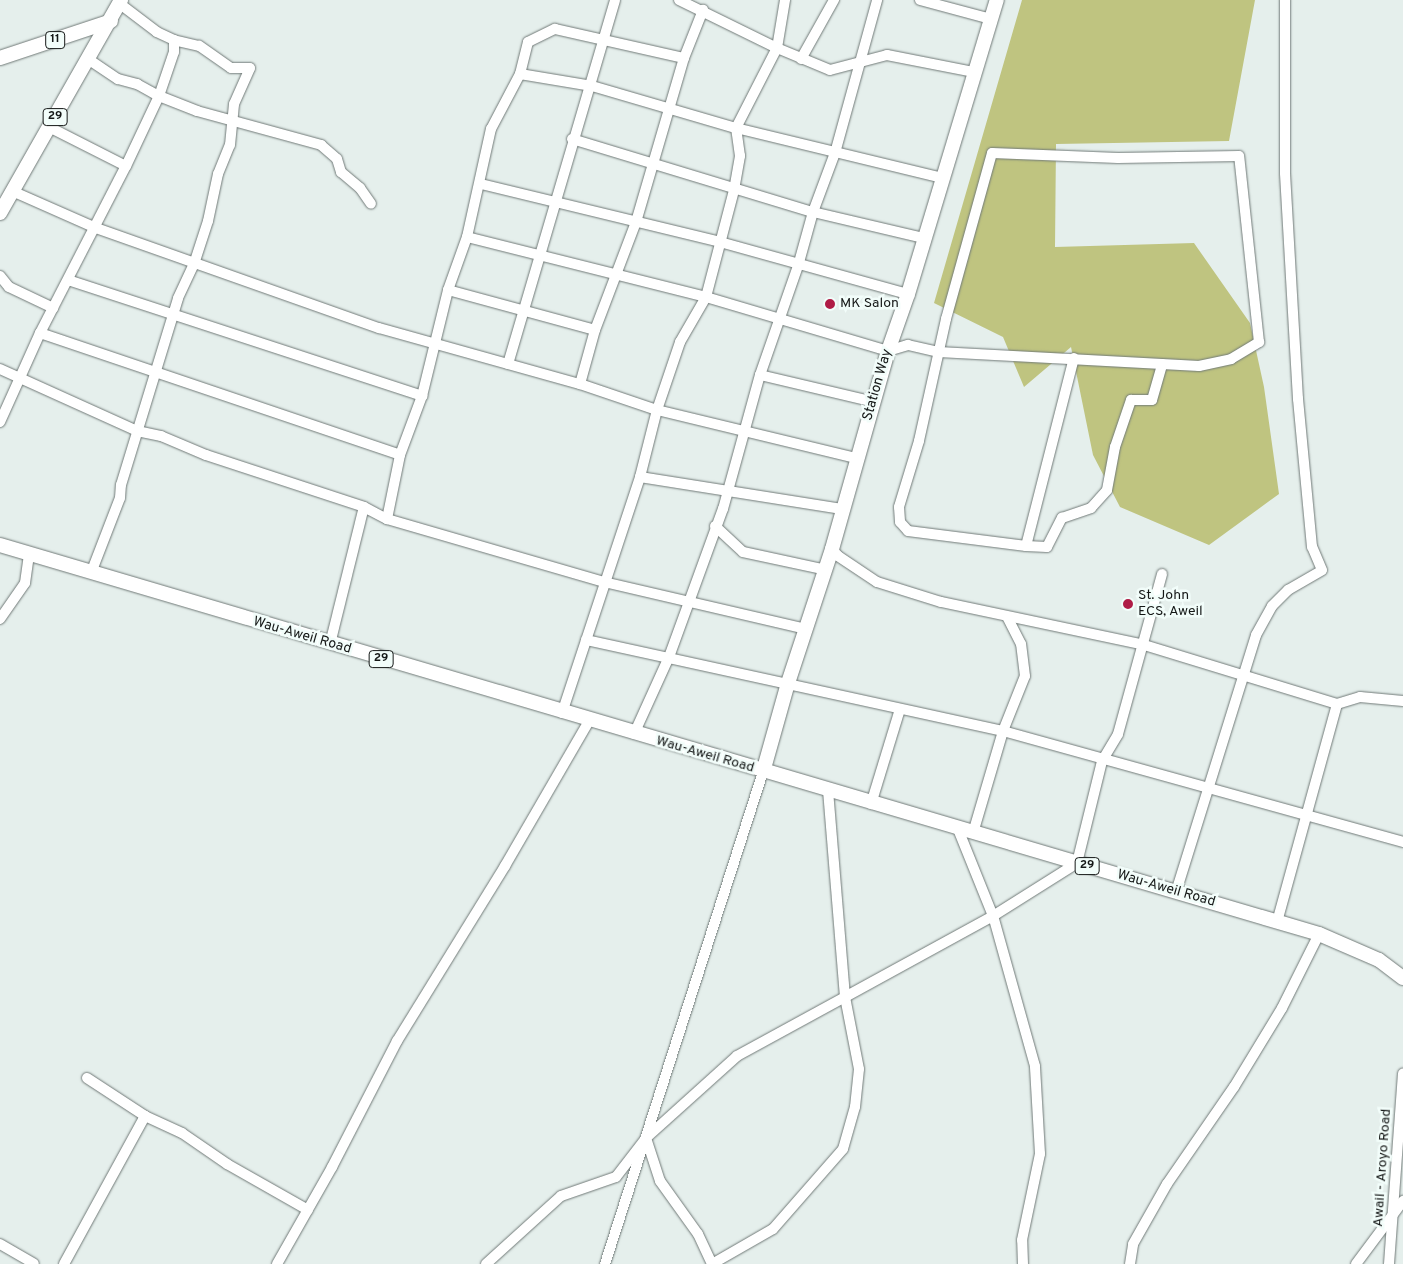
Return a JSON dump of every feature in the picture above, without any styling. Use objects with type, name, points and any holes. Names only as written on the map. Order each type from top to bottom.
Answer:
[{"type":"main road","name":"Station Way","points":[[763,772],[788,683],[826,570],[856,458],[888,351],[908,294],[997,0]]},
{"type":"main road","name":"29","points":[[0,213],[111,21],[120,2]]},
{"type":"main road","name":"11","points":[[0,58],[111,21]]},
{"type":"main road","name":"Wau-Aweil Road","points":[[0,545],[562,713],[1319,934],[1379,960],[1403,978]]},
{"type":"street","points":[[508,364],[572,139],[592,86],[615,0]]},
{"type":"street","points":[[679,0],[703,10],[777,48],[830,70],[887,55],[974,72]]},
{"type":"street","points":[[562,713],[640,477],[657,410],[680,342],[706,297],[734,190],[740,156],[736,128],[777,48],[785,0]]},
{"type":"street","points":[[802,59],[834,0]]},
{"type":"street","points":[[634,734],[669,657],[691,601],[715,526],[729,491],[744,429],[760,375],[798,266],[813,212],[835,153],[862,62],[876,0]]},
{"type":"street","points":[[920,0],[991,19]]},
{"type":"street","points":[[1176,892],[1210,790],[1242,675],[1256,635],[1272,606],[1288,590],[1322,570],[1312,548],[1298,399],[1285,173],[1285,0]]},
{"type":"street","points":[[91,573],[120,498],[137,431],[154,373],[175,316],[178,298],[194,264],[218,174],[230,145],[231,118],[250,68],[232,68],[199,46],[174,40],[157,32],[120,2]]},
{"type":"street","points":[[580,384],[595,330],[636,222],[684,58],[703,10]]},
{"type":"street","points":[[387,519],[400,455],[422,396],[437,344],[448,290],[468,237],[481,184],[491,129],[520,74],[528,42],[555,29],[604,37],[684,58]]},
{"type":"street","points":[[0,422],[22,377],[40,333],[96,228],[159,96],[174,52],[174,40]]},
{"type":"street","points":[[88,59],[118,79],[137,84],[159,96],[321,145],[337,159],[341,172],[360,188],[371,204]]},
{"type":"street","points":[[520,74],[592,86],[736,128],[943,178]]},
{"type":"street","points":[[49,128],[126,166]]},
{"type":"street","points":[[572,139],[734,190],[813,212],[924,238]]},
{"type":"street","points":[[468,237],[706,297],[888,351],[908,345],[939,352],[1074,358],[1199,366],[1231,359],[1259,342],[1239,156],[1118,158],[992,153],[939,352],[919,441],[899,507],[900,522],[908,532],[1047,547],[1062,518],[1091,508],[1107,490],[1115,447],[1131,400],[1152,400],[1162,364]]},
{"type":"street","points":[[481,184],[720,242],[798,266],[908,294]]},
{"type":"street","points":[[12,191],[96,228],[330,312],[580,384],[657,410],[744,429],[856,458]]},
{"type":"street","points":[[0,276],[9,287],[53,308]]},
{"type":"street","points":[[68,280],[422,396]]},
{"type":"street","points":[[448,290],[595,330]]},
{"type":"street","points":[[40,333],[154,373],[307,421],[400,455]]},
{"type":"street","points":[[1026,546],[1074,358]]},
{"type":"street","points":[[0,370],[22,377],[137,431],[161,436],[206,455],[364,507],[387,519],[604,582],[806,629]]},
{"type":"street","points":[[760,375],[874,402]]},
{"type":"street","points":[[640,477],[843,509]]},
{"type":"street","points":[[330,644],[364,507]]},
{"type":"street","points":[[715,526],[742,552],[826,570]]},
{"type":"street","points":[[832,549],[838,556],[877,582],[941,602],[1141,644],[1337,704],[1360,698],[1403,701]]},
{"type":"street","points":[[0,619],[25,583],[29,555]]},
{"type":"street","points":[[486,1264],[560,1196],[616,1177],[646,1138],[737,1056],[993,916],[1078,863],[1102,761],[1118,734],[1141,644],[1162,574]]},
{"type":"street","points":[[973,833],[1003,731],[1025,676],[1021,644],[1007,617]]},
{"type":"street","points":[[586,640],[1003,731],[1102,761],[1403,842]]},
{"type":"street","points":[[1277,922],[1337,704]]},
{"type":"street","points":[[871,804],[900,709]]},
{"type":"street","points":[[277,1264],[308,1210],[397,1042],[505,866],[589,720]]},
{"type":"street","points":[[605,1264],[763,772]]},
{"type":"street","points":[[646,1138],[660,1181],[698,1234],[712,1264],[773,1229],[843,1149],[854,1107],[859,1069],[845,997],[828,791]]},
{"type":"street","points":[[958,829],[993,916],[1035,1066],[1040,1154],[1022,1240],[1023,1264]]},
{"type":"street","points":[[1130,1264],[1133,1244],[1148,1216],[1239,1080],[1282,1008],[1319,934]]},
{"type":"street","name":"Awail - Aroyo Road","points":[[1389,1264],[1403,1074]]},
{"type":"street","points":[[87,1078],[144,1116],[182,1134],[227,1164],[308,1210]]},
{"type":"street","points":[[64,1264],[144,1116]]},
{"type":"street","points":[[1356,1264],[1403,1201]]},
{"type":"street","points":[[0,1244],[34,1264]]},
{"type":"green space","points":[[1022,0],[1255,0],[1229,141],[1056,144],[1055,247],[1194,243],[1250,323],[1264,387],[1279,494],[1209,545],[1120,507],[1093,455],[1071,347],[1024,387],[1003,337],[934,303]]},
{"type":"place","name":"MK Salon","points":[[830,304]]},
{"type":"place","name":"St. John ECS, Aweil","points":[[1128,604]]}]
